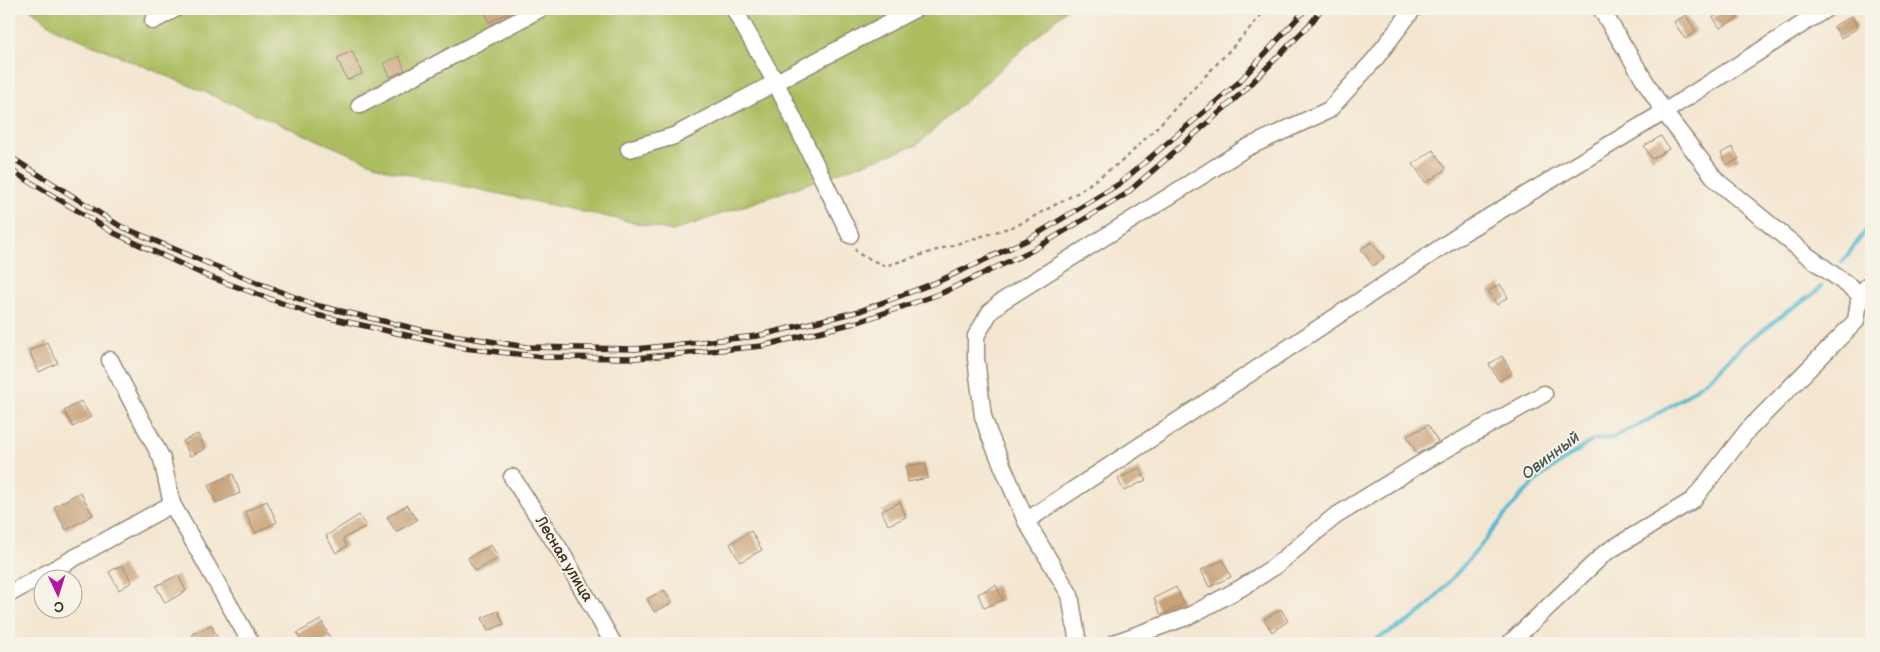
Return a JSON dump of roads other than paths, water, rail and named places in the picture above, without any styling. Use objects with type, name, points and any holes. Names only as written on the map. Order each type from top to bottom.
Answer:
[{"type":"street","points":[[153,21],[175,9]]},
{"type":"street","points":[[360,105],[540,9]]},
{"type":"street","points":[[734,9],[776,83],[850,235]]},
{"type":"street","points":[[629,149],[674,136],[915,9]]},
{"type":"street","points":[[1078,643],[1070,596],[1026,521],[988,434],[983,416],[976,358],[976,336],[990,312],[1001,302],[1246,148],[1329,110],[1375,59],[1413,9]]},
{"type":"street","points":[[1510,643],[1605,553],[1693,500],[1747,431],[1856,320],[1865,288],[1808,256],[1717,181],[1664,112],[1601,9]]},
{"type":"street","points":[[1026,521],[1469,229],[1664,112],[1826,9]]},
{"type":"street","points":[[110,360],[162,459],[172,504],[251,643]]},
{"type":"street","points":[[1114,643],[1189,616],[1242,588],[1274,567],[1334,518],[1424,461],[1544,394]]},
{"type":"street","name":"Лесная улица","points":[[512,477],[560,550],[613,643]]},
{"type":"street","points":[[9,594],[172,504]]},
{"type":"waterway","name":"Овинный","points":[[1842,262],[1871,224]]},
{"type":"waterway","name":"Овинный","points":[[1369,643],[1411,620],[1426,608],[1472,556],[1519,498],[1543,475],[1593,440],[1612,438],[1643,423],[1686,396],[1717,372],[1741,347],[1822,286]]},
{"type":"railway","points":[[9,156],[120,226],[212,265],[315,305],[421,330],[526,347],[636,349],[757,336],[860,311],[937,282],[1027,240],[1119,184],[1238,83],[1306,9]]},
{"type":"railway","points":[[9,169],[114,233],[207,276],[312,314],[464,348],[543,357],[636,358],[762,346],[858,322],[942,293],[1033,250],[1126,194],[1244,91],[1312,22],[1321,9]]}]
